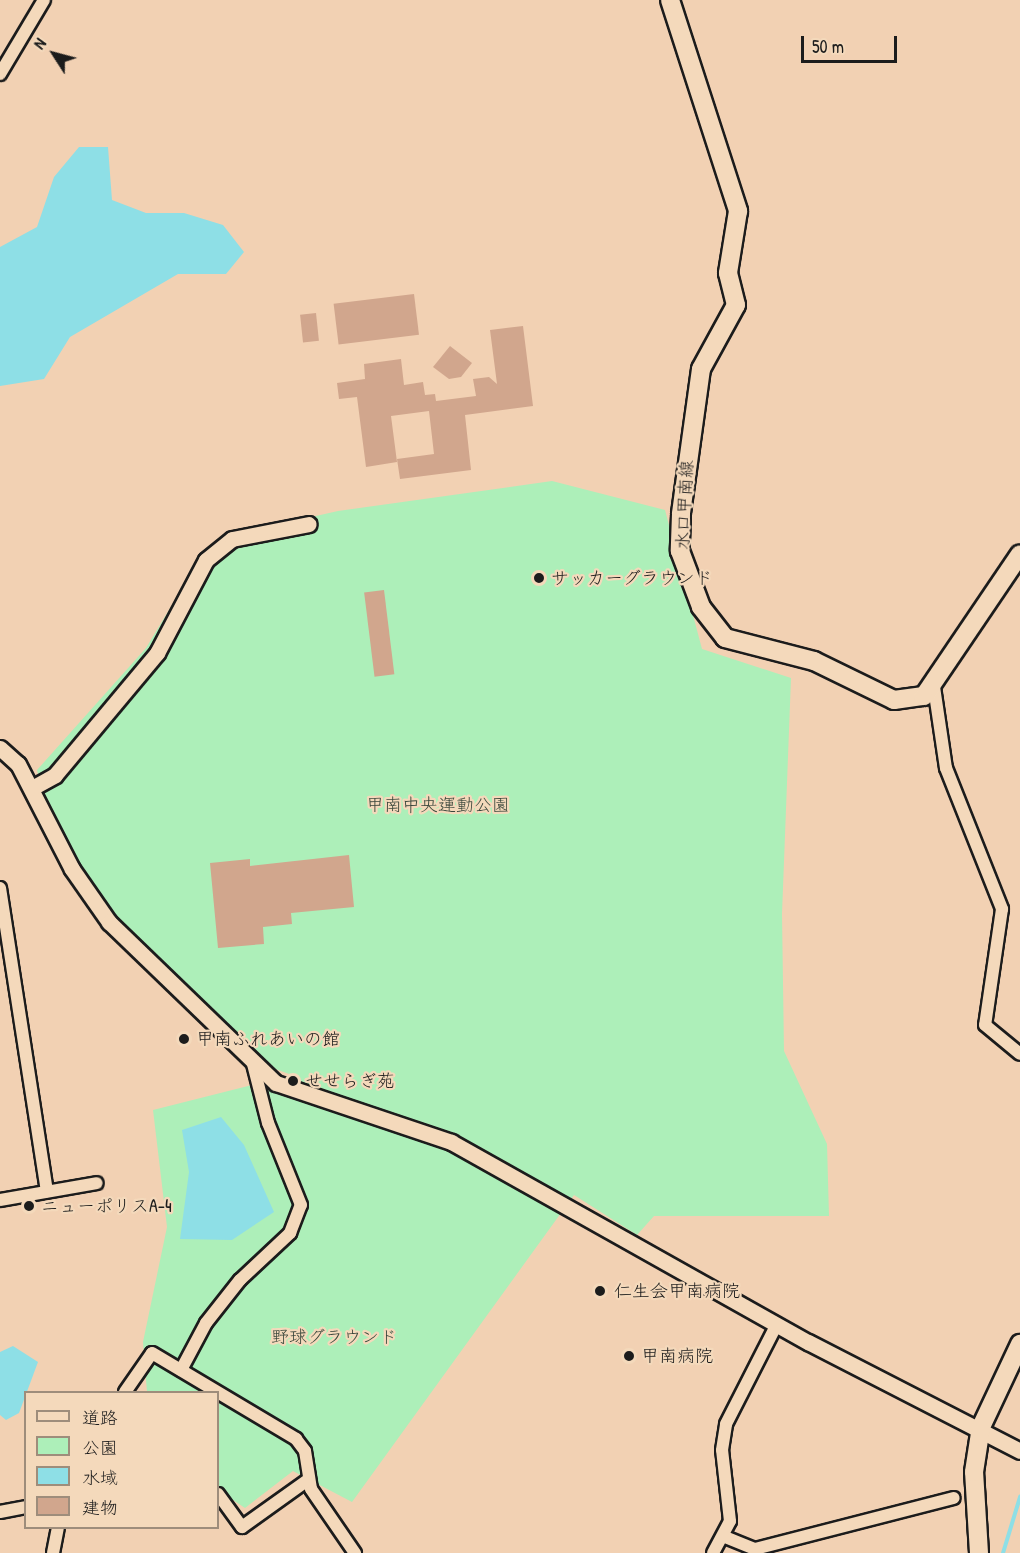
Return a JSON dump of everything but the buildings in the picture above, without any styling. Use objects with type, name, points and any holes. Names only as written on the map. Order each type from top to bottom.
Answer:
[{"type":"main road","name":"水口甲南線","points":[[670,0],[738,211],[728,273],[736,305],[696,391],[681,514],[680,551],[689,585],[725,638],[813,662],[894,700],[924,696],[934,687]]},
{"type":"main road","points":[[934,687],[1020,554]]},
{"type":"main road","points":[[979,1553],[974,1472],[981,1427],[1020,1344]]},
{"type":"street","points":[[0,74],[44,0]]},
{"type":"street","points":[[32,788],[55,775],[157,653],[206,560],[232,539],[309,524]]},
{"type":"street","points":[[934,687],[946,768],[1002,909],[986,1024],[1020,1054]]},
{"type":"street","points":[[0,748],[32,788],[72,869],[109,922],[253,1064],[276,1083],[318,1101],[451,1142],[777,1324],[981,1427],[1020,1451]]},
{"type":"street","points":[[0,888],[46,1191]]},
{"type":"street","points":[[181,1370],[206,1323],[240,1280],[290,1233],[301,1205],[268,1123],[253,1064]]},
{"type":"street","points":[[0,1200],[97,1183]]},
{"type":"street","points":[[713,1553],[725,1537],[730,1521],[722,1450],[726,1424],[777,1324]]},
{"type":"street","points":[[126,1391],[152,1353],[216,1391]]},
{"type":"street","points":[[219,1393],[296,1439],[305,1451],[309,1480],[355,1553]]},
{"type":"street","points":[[219,1495],[242,1527],[309,1480]]},
{"type":"street","points":[[725,1537],[755,1549],[954,1498]]},
{"type":"street","points":[[0,1512],[24,1507]]},
{"type":"street","points":[[53,1553],[56,1529]]},
{"type":"green space","name":"甲南中央運動公園","points":[[552,481],[665,510],[702,649],[791,678],[782,914],[784,1051],[827,1144],[829,1216],[654,1216],[637,1235],[574,1195],[352,1502],[293,1471],[245,1508],[219,1491],[219,1391],[147,1391],[143,1342],[167,1227],[153,1110],[292,1075],[264,1065],[117,920],[75,862],[44,799],[37,770],[146,648],[195,567],[227,536],[338,511]]},
{"type":"water","points":[[79,147],[108,147],[112,200],[146,213],[184,213],[223,225],[244,252],[226,274],[178,274],[70,337],[44,379],[0,386],[0,247],[37,227],[54,177]]},
{"type":"water","points":[[221,1117],[244,1145],[274,1212],[232,1240],[180,1239],[189,1172],[182,1130]]},
{"type":"water","points":[[13,1346],[38,1362],[27,1391],[24,1391],[24,1400],[19,1413],[6,1420],[0,1415],[0,1352]]},
{"type":"waterway","points":[[1003,1553],[1020,1497]]},
{"type":"place","name":"サッカーグラウンド","points":[[539,578]]},
{"type":"place","name":"甲南ふれあいの館","points":[[184,1039]]},
{"type":"place","name":"せせらぎ苑","points":[[293,1081]]},
{"type":"place","name":"ニューポリスA-4","points":[[29,1206]]},
{"type":"place","name":"仁生会甲南病院","points":[[600,1291]]},
{"type":"place","name":"甲南病院","points":[[629,1356]]},
{"type":"park label","name":"野球グラウンド","points":[[334,1337]]}]
